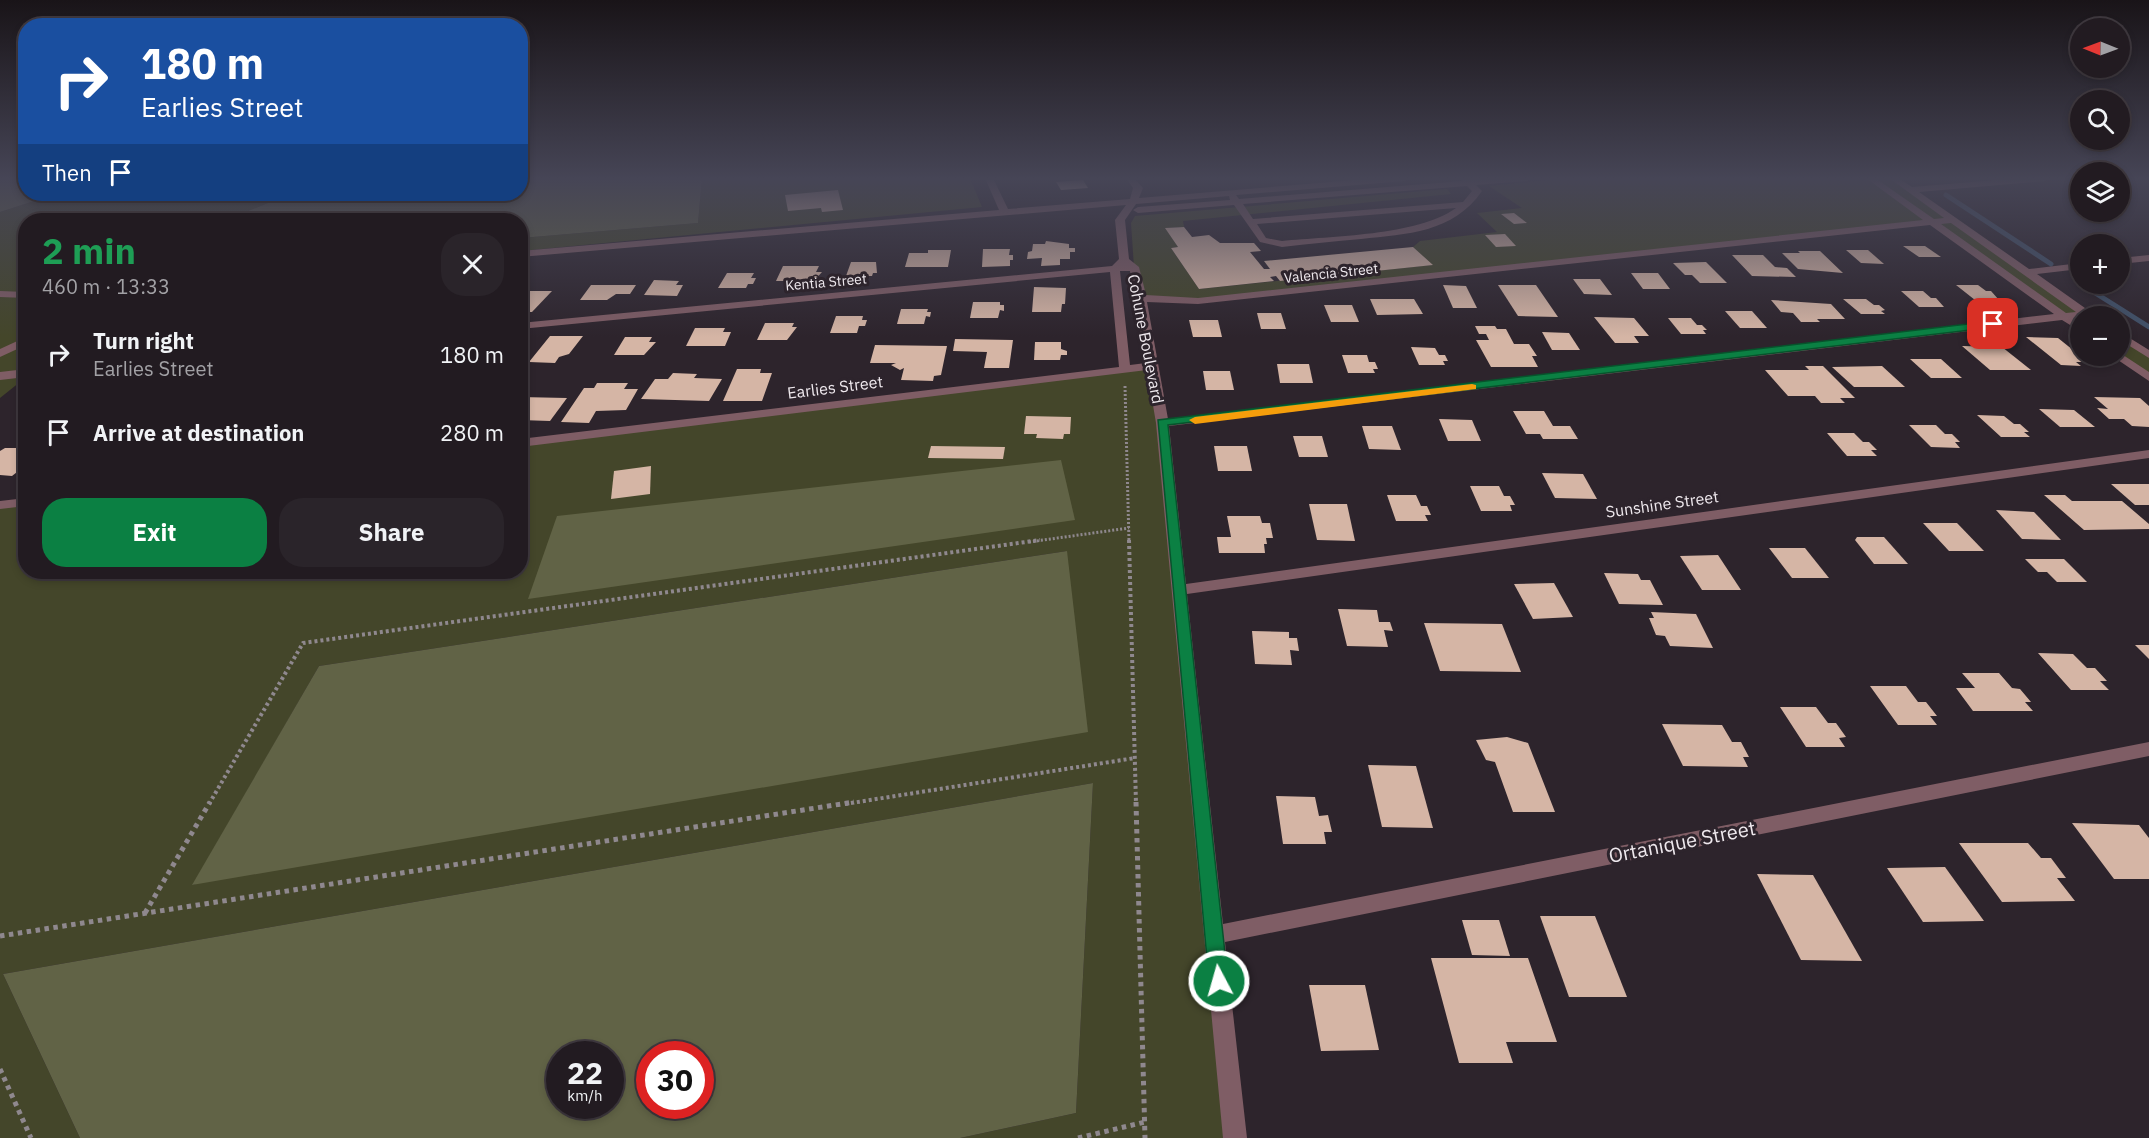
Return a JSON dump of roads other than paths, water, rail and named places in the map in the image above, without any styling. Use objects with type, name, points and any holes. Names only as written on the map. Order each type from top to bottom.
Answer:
[{"type":"street","points":[[528,253],[784,231]]},
{"type":"street","name":"Cohune Boulevard","points":[[1121,231],[1124,260],[1134,267],[1141,298],[1162,423],[1234,1138]]},
{"type":"street","points":[[1257,231],[1263,240],[1282,244],[1405,231]]},
{"type":"street","name":"Valencia Street","points":[[1141,298],[1198,302],[1848,231]]},
{"type":"street","points":[[1945,231],[2070,320]]},
{"type":"street","points":[[1969,231],[2076,306]]},
{"type":"street","points":[[2130,260],[2149,258]]},
{"type":"street","name":"Cohune Boulevard","points":[[1124,260],[1115,269],[1125,370]]},
{"type":"street","name":"Kentia Street","points":[[528,325],[1134,267]]},
{"type":"street","points":[[2027,272],[2070,267]]},
{"type":"street","points":[[0,294],[18,295]]},
{"type":"street","points":[[1162,423],[2070,316]]},
{"type":"street","points":[[2130,342],[2149,355]]},
{"type":"street","points":[[0,354],[18,344]]},
{"type":"street","points":[[2130,364],[2149,377]]},
{"type":"street","name":"Earlies Street","points":[[528,442],[1154,366]]},
{"type":"street","points":[[0,376],[18,374]]},
{"type":"street","name":"Sunshine Street","points":[[1180,590],[2149,454]]},
{"type":"street","points":[[0,505],[18,503]]},
{"type":"street","name":"Ortanique Street","points":[[1214,936],[2149,749]]},
{"type":"waterway","points":[[2001,231],[2051,264]]},
{"type":"waterway","points":[[2097,294],[2149,327]]}]
